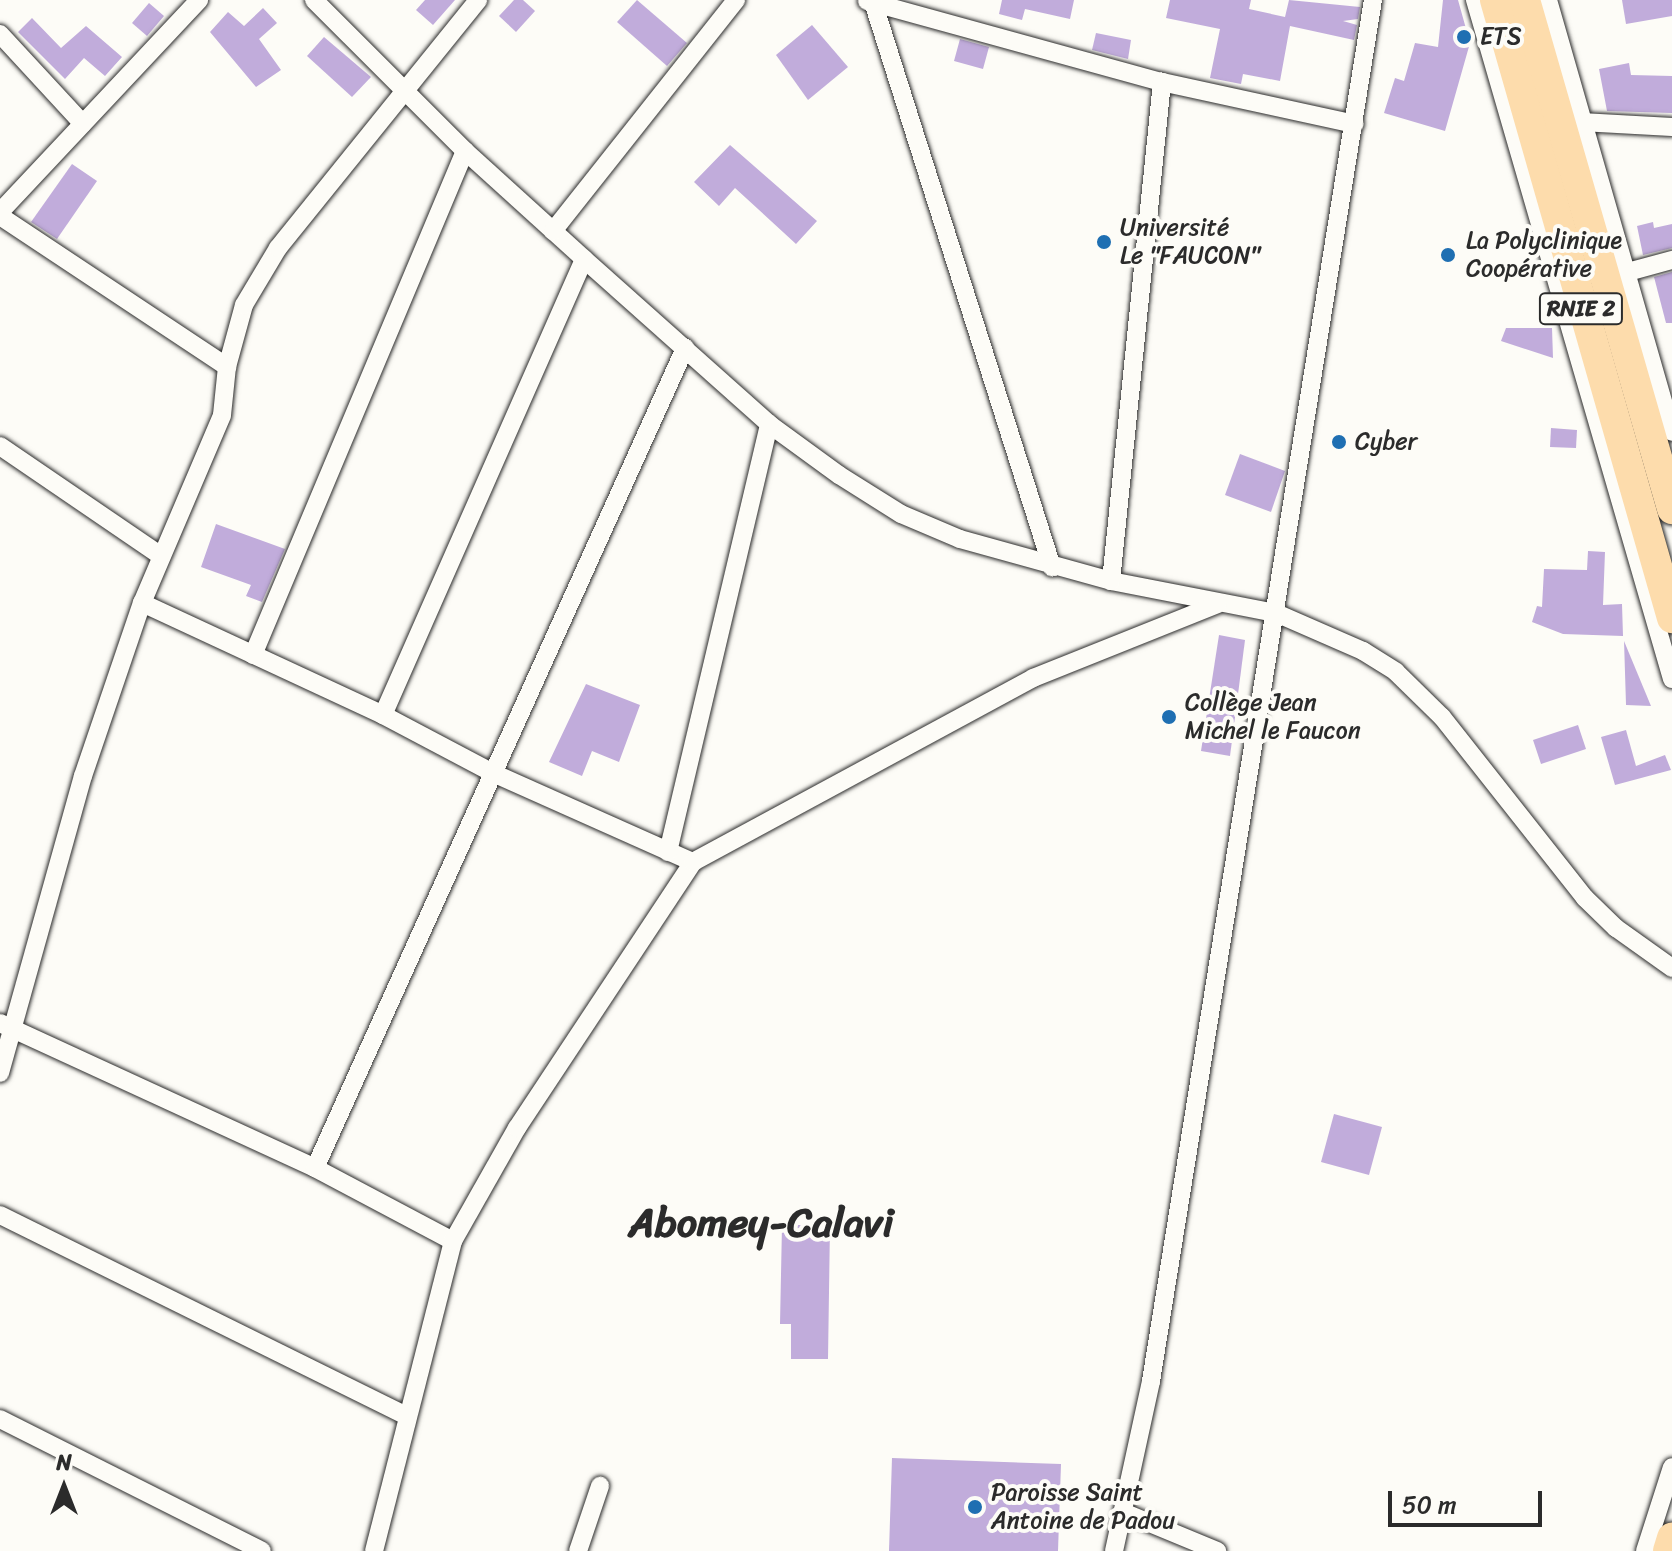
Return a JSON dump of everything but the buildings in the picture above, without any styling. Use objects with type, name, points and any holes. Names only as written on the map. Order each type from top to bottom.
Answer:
[{"type":"highway","name":"RNIE 2","points":[[1495,0],[1672,618]]},
{"type":"highway","name":"RNIE 2","points":[[1525,0],[1672,509]]},
{"type":"highway","points":[[1668,1551],[1672,1538]]},
{"type":"street","points":[[199,0],[0,214],[227,367]]},
{"type":"street","points":[[314,0],[465,151],[769,424],[901,514],[960,539],[1111,581],[1276,613],[1363,651],[1419,692],[1585,898],[1616,928],[1672,968]]},
{"type":"street","points":[[0,1073],[7,1026],[83,776],[142,603],[222,415],[227,367],[257,278],[404,89],[478,0]]},
{"type":"street","points":[[553,231],[736,0]]},
{"type":"street","points":[[1114,1551],[1151,1381],[1373,0]]},
{"type":"street","points":[[1475,0],[1672,679]]},
{"type":"street","points":[[1548,0],[1672,432]]},
{"type":"street","points":[[869,2],[1162,82],[1354,124]]},
{"type":"street","points":[[869,2],[1052,567]]},
{"type":"street","points":[[0,34],[83,124]]},
{"type":"street","points":[[1111,581],[1162,82]]},
{"type":"street","points":[[1581,122],[1672,127]]},
{"type":"street","points":[[253,655],[465,151]]},
{"type":"street","points":[[383,715],[584,259]]},
{"type":"street","points":[[1624,273],[1672,260]]},
{"type":"street","points":[[315,1168],[685,348]]},
{"type":"street","points":[[668,852],[769,424]]},
{"type":"street","points":[[0,446],[161,556]]},
{"type":"street","points":[[142,603],[383,715],[495,774],[693,862]]},
{"type":"street","points":[[374,1551],[405,1415],[453,1241],[517,1128],[693,862],[1033,678],[1218,604]]},
{"type":"street","points":[[7,1026],[315,1168],[453,1241]]},
{"type":"street","points":[[0,1215],[405,1415]]},
{"type":"street","points":[[0,1419],[262,1551]]},
{"type":"street","points":[[1645,1551],[1672,1467]]},
{"type":"street","points":[[578,1551],[600,1486]]},
{"type":"street","points":[[1123,1512],[1217,1551]]},
{"type":"place","name":"ETS","points":[[1464,37]]},
{"type":"place","name":"Université Le \"FAUCON\"","points":[[1104,242]]},
{"type":"place","name":"La Polyclinique Coopérative","points":[[1448,255]]},
{"type":"place","name":"Cyber","points":[[1339,442]]},
{"type":"place","name":"Collège Jean Michel le Faucon","points":[[1169,717]]},
{"type":"place","name":"Paroisse Saint Antoine de Padou","points":[[975,1507]]},
{"type":"district","name":"Abomey-Calavi","points":[[761,1223]]}]
